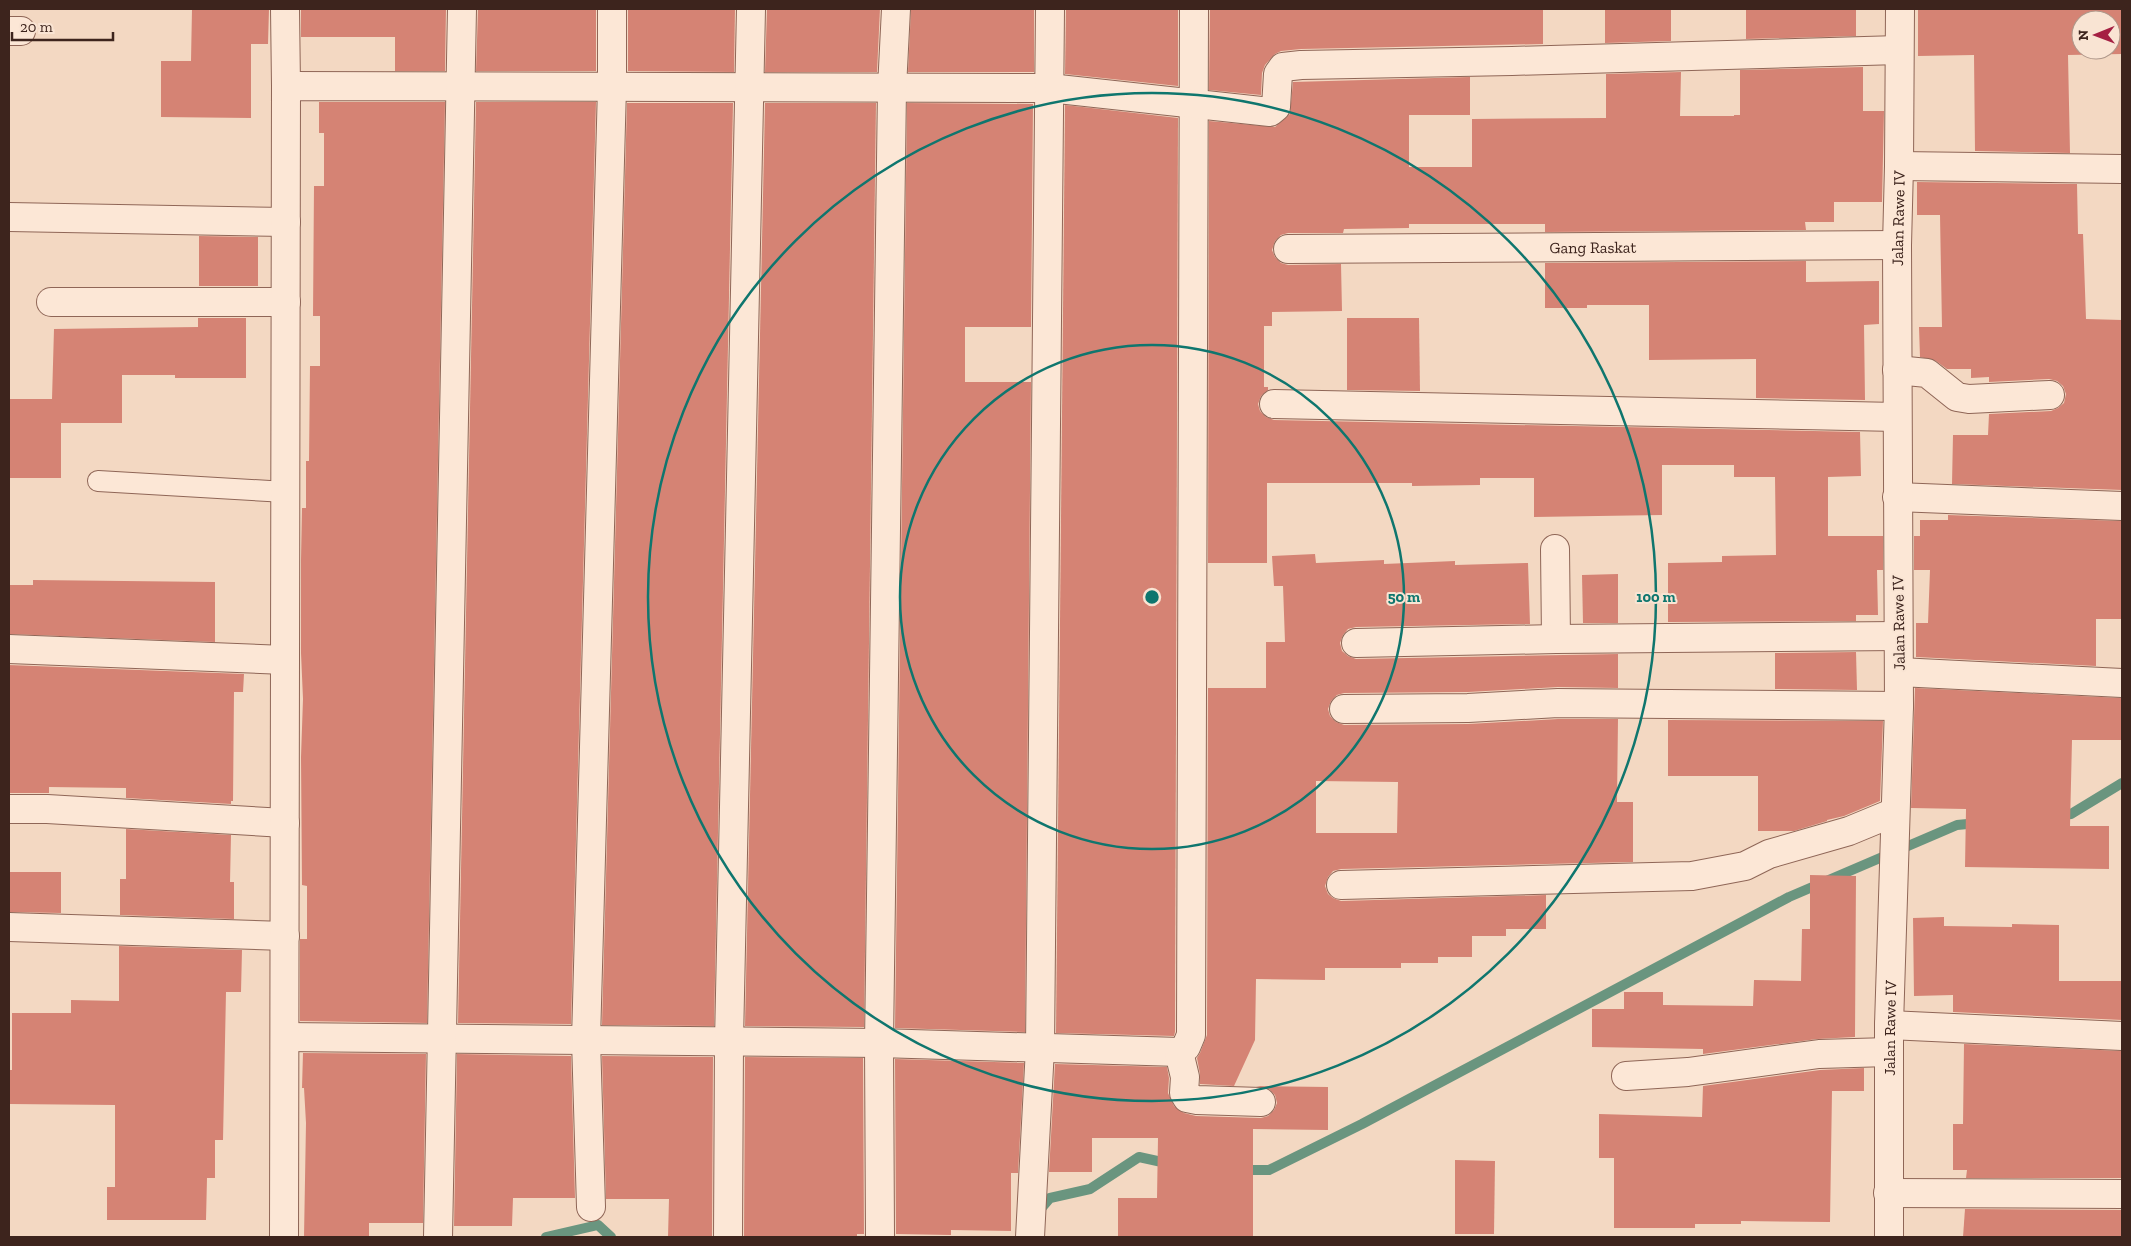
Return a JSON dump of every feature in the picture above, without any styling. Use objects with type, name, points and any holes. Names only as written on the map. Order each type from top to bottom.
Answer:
[{"type":"street","points":[[284,1237],[285,9]]},
{"type":"street","points":[[438,1237],[462,9]]},
{"type":"street","points":[[591,1207],[586,1040],[612,87],[612,9]]},
{"type":"street","points":[[728,1237],[729,1042],[751,9]]},
{"type":"street","points":[[880,1237],[879,1043],[892,88],[896,9]]},
{"type":"street","points":[[1030,1237],[1040,1048],[1050,9]]},
{"type":"street","points":[[285,1037],[879,1043],[1179,1052],[1186,1047],[1191,1035],[1194,9]]},
{"type":"street","name":"Jalan Rawe IV","points":[[1890,1237],[1888,1193],[1889,1025],[1899,706],[1897,245],[1900,9]]},
{"type":"street","points":[[286,86],[1049,88],[1270,112],[1276,107],[1278,74],[1284,67],[1301,65],[1899,50]]},
{"type":"street","points":[[1899,166],[2122,169]]},
{"type":"street","points":[[9,217],[286,222]]},
{"type":"street","name":"Gang Raskat","points":[[1288,249],[1897,245]]},
{"type":"street","points":[[51,302],[286,302]]},
{"type":"street","points":[[1897,370],[1927,374],[1957,397],[1969,399],[2050,395]]},
{"type":"street","points":[[1274,404],[1898,416]]},
{"type":"street","points":[[1897,497],[2122,506]]},
{"type":"street","points":[[1555,549],[1556,638]]},
{"type":"street","points":[[1356,643],[1556,638],[1898,636]]},
{"type":"street","points":[[9,650],[285,660]]},
{"type":"street","points":[[1899,672],[2122,683]]},
{"type":"street","points":[[1344,709],[1468,708],[1558,703],[1899,706]]},
{"type":"street","points":[[9,809],[47,809],[285,823]]},
{"type":"street","points":[[1341,885],[1692,876],[1745,866],[1769,854],[1849,831],[1895,825]]},
{"type":"street","points":[[9,927],[284,936]]},
{"type":"street","points":[[1889,1025],[2122,1036]]},
{"type":"street","points":[[1179,1052],[1185,1077],[1184,1093],[1187,1098],[1261,1102]]},
{"type":"street","points":[[1626,1076],[1688,1072],[1819,1054],[1889,1052]]},
{"type":"street","points":[[1888,1193],[2122,1194]]},
{"type":"lane","points":[[98,481],[286,492]]},
{"type":"building","points":[[192,9],[269,9],[268,44],[251,44],[251,118],[161,117],[161,61],[191,61]]},
{"type":"building","points":[[301,9],[446,9],[445,71],[395,71],[395,37],[301,37]]},
{"type":"building","points":[[478,9],[596,9],[596,71],[476,71]]},
{"type":"building","points":[[628,9],[735,9],[734,72],[628,71]]},
{"type":"building","points":[[767,9],[880,9],[877,72],[765,72]]},
{"type":"building","points":[[911,9],[1034,9],[1034,72],[908,72]]},
{"type":"building","points":[[1066,9],[1178,9],[1178,86],[1065,74]]},
{"type":"building","points":[[1210,9],[1543,9],[1543,44],[1281,51],[1275,54],[1265,65],[1262,73],[1261,95],[1209,90]]},
{"type":"building","points":[[1605,9],[1671,9],[1671,41],[1605,43]]},
{"type":"building","points":[[1746,9],[1856,9],[1856,36],[1746,39]]},
{"type":"building","points":[[1918,9],[2122,9],[2122,54],[2121,10],[2071,10],[2071,55],[2068,55],[2070,153],[1975,151],[1974,55],[1918,56]]},
{"type":"building","points":[[1863,67],[1863,111],[1884,111],[1882,202],[1834,202],[1834,222],[1805,222],[1806,230],[1545,232],[1545,224],[1409,224],[1409,228],[1344,229],[1343,233],[1288,233],[1281,235],[1275,241],[1272,250],[1275,257],[1281,263],[1288,265],[1341,264],[1342,311],[1272,312],[1272,326],[1264,326],[1264,387],[1268,387],[1268,390],[1261,396],[1258,404],[1260,411],[1266,417],[1274,420],[1860,432],[1861,476],[1828,477],[1828,536],[1883,536],[1883,570],[1877,570],[1878,615],[1856,615],[1856,621],[1668,622],[1668,563],[1722,562],[1722,556],[1776,555],[1775,477],[1734,477],[1734,465],[1662,465],[1662,515],[1534,517],[1534,478],[1480,478],[1480,485],[1412,486],[1412,483],[1267,483],[1267,563],[1208,563],[1209,121],[1275,127],[1290,114],[1293,82],[1470,77],[1470,115],[1409,115],[1409,167],[1472,167],[1472,119],[1606,118],[1606,74],[1681,72],[1680,116],[1734,116],[1740,115],[1740,70]]},
{"type":"building","points":[[319,102],[445,102],[427,1023],[300,1021],[300,939],[307,939],[307,886],[302,885],[302,508],[306,508],[306,461],[309,461],[310,366],[320,366],[320,316],[313,316],[314,186],[324,186],[324,133],[319,133]]},
{"type":"building","points":[[476,102],[596,102],[571,1024],[458,1023]]},
{"type":"building","points":[[627,103],[733,103],[714,1026],[602,1025]]},
{"type":"building","points":[[765,103],[876,103],[864,1027],[745,1026]]},
{"type":"building","points":[[907,103],[1033,104],[1031,327],[965,327],[965,382],[1031,382],[1025,1032],[895,1028]]},
{"type":"building","points":[[1065,105],[1178,118],[1174,1036],[1056,1033]]},
{"type":"building","points":[[1917,182],[2077,184],[2078,234],[2083,234],[2086,319],[2122,320],[2122,490],[1952,484],[1953,435],[1988,435],[1989,414],[2051,411],[2064,403],[2066,394],[2063,386],[2057,381],[2049,379],[1989,382],[1989,377],[1971,378],[1971,369],[1947,369],[1936,361],[1920,357],[1919,327],[1942,327],[1940,215],[1917,215]]},
{"type":"building","points":[[199,236],[258,237],[258,286],[199,286]]},
{"type":"building","points":[[1806,261],[1806,282],[1879,281],[1879,324],[1864,325],[1865,400],[1756,398],[1756,359],[1649,360],[1649,305],[1587,305],[1587,308],[1545,308],[1545,263]]},
{"type":"building","points":[[198,318],[246,318],[246,378],[175,378],[175,375],[122,375],[122,423],[61,423],[61,478],[9,478],[9,399],[52,399],[54,329],[198,327]]},
{"type":"building","points":[[1347,318],[1419,318],[1420,391],[1347,390]]},
{"type":"building","points":[[1948,515],[2122,521],[2122,619],[2096,619],[2096,666],[1916,657],[1916,623],[1928,623],[1930,570],[1914,570],[1914,536],[1920,536],[1920,520],[1948,520]]},
{"type":"building","points":[[1315,554],[1316,563],[1384,560],[1384,564],[1455,561],[1455,565],[1528,563],[1530,624],[1356,627],[1348,629],[1343,635],[1340,643],[1342,651],[1356,659],[1618,654],[1618,688],[1558,687],[1468,692],[1344,693],[1337,695],[1331,701],[1328,709],[1330,716],[1336,722],[1344,725],[1468,724],[1558,719],[1618,719],[1617,802],[1633,802],[1633,862],[1341,869],[1333,871],[1328,877],[1325,886],[1328,894],[1341,901],[1546,895],[1546,929],[1506,929],[1506,936],[1472,936],[1472,957],[1438,957],[1438,963],[1401,963],[1401,968],[1325,968],[1325,980],[1256,979],[1255,1040],[1234,1086],[1200,1084],[1197,1058],[1207,1035],[1208,688],[1266,688],[1266,642],[1285,642],[1283,586],[1274,586],[1272,556]],"holes":[[[1316,781],[1398,782],[1397,833],[1316,833]]]},
{"type":"building","points":[[1618,574],[1618,623],[1583,623],[1582,575]]},
{"type":"building","points":[[33,580],[215,582],[215,642],[9,634],[9,585],[33,585]]},
{"type":"building","points":[[1856,652],[1857,690],[1775,689],[1775,653]]},
{"type":"building","points":[[9,665],[244,674],[243,692],[234,692],[233,801],[231,801],[231,804],[126,798],[126,788],[49,787],[49,793],[9,793]]},
{"type":"building","points":[[1915,688],[2122,698],[2122,740],[2072,740],[2070,826],[2109,826],[2109,869],[1965,867],[1966,809],[1911,808]]},
{"type":"building","points":[[1668,720],[1883,721],[1880,801],[1844,816],[1794,831],[1758,831],[1758,776],[1668,776]]},
{"type":"building","points":[[126,829],[231,835],[230,882],[234,882],[234,919],[120,915],[120,879],[126,879]]},
{"type":"building","points":[[9,872],[61,872],[61,913],[9,912]]},
{"type":"building","points":[[1810,875],[1856,876],[1855,1037],[1817,1039],[1703,1054],[1703,1049],[1592,1047],[1592,1009],[1624,1009],[1624,992],[1663,992],[1663,1005],[1753,1006],[1754,980],[1801,981],[1802,929],[1810,929]]},
{"type":"building","points":[[1944,917],[1944,926],[2012,927],[2012,924],[2059,925],[2059,981],[2122,981],[2122,1020],[1953,1012],[1953,995],[1914,996],[1913,918]]},
{"type":"building","points":[[119,946],[242,950],[241,992],[226,992],[223,1140],[215,1140],[215,1178],[207,1178],[206,1220],[107,1220],[107,1187],[115,1187],[115,1105],[9,1104],[9,1070],[12,1070],[12,1013],[71,1013],[71,1000],[119,1001]]},
{"type":"building","points":[[1964,1044],[2122,1051],[2122,1178],[1966,1178],[1967,1170],[1953,1170],[1953,1124],[1963,1124]]},
{"type":"building","points":[[303,1053],[426,1054],[423,1223],[369,1223],[369,1237],[304,1237],[306,1123],[304,1088],[302,1088]]},
{"type":"building","points":[[457,1054],[571,1056],[575,1198],[513,1198],[512,1226],[454,1226]]},
{"type":"building","points":[[602,1056],[713,1057],[712,1237],[668,1237],[669,1199],[606,1199]]},
{"type":"building","points":[[745,1057],[863,1058],[864,1234],[857,1234],[857,1237],[744,1237]]},
{"type":"building","points":[[895,1059],[1024,1063],[1018,1173],[1011,1173],[1011,1231],[951,1230],[951,1235],[896,1234]]},
{"type":"building","points":[[1055,1064],[1167,1067],[1169,1078],[1168,1093],[1174,1106],[1184,1113],[1196,1116],[1261,1118],[1268,1116],[1274,1110],[1277,1103],[1275,1095],[1269,1089],[1256,1086],[1328,1087],[1328,1130],[1253,1129],[1253,1237],[1118,1237],[1118,1198],[1157,1198],[1158,1138],[1092,1138],[1092,1172],[1049,1172]]},
{"type":"building","points":[[1864,1068],[1864,1091],[1832,1091],[1830,1222],[1741,1221],[1741,1224],[1695,1224],[1695,1228],[1614,1228],[1614,1158],[1599,1158],[1599,1114],[1702,1117],[1703,1086],[1820,1070]]},
{"type":"building","points":[[1455,1160],[1495,1161],[1494,1234],[1455,1234]]},
{"type":"building","points":[[1965,1209],[2122,1210],[2122,1237],[1963,1237]]},
{"type":"waterway","points":[[2057,816],[2071,814],[2122,783]]},
{"type":"waterway","points":[[1240,1170],[1269,1170],[1362,1124],[1789,897],[1957,825],[1978,823]]},
{"type":"waterway","points":[[1038,1212],[1050,1198],[1090,1189],[1139,1157],[1171,1164]]},
{"type":"waterway","points":[[546,1237],[598,1225],[611,1237]]}]
